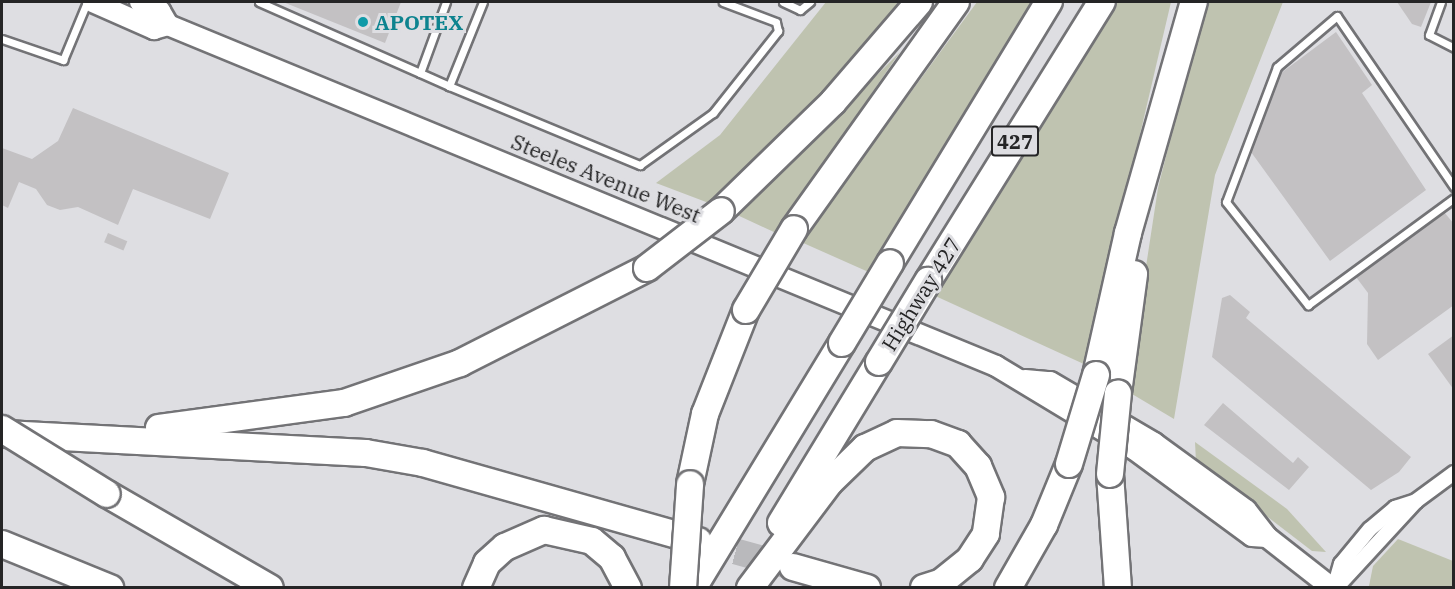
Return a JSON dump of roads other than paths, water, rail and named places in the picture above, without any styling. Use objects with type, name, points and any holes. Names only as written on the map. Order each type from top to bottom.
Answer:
[{"type":"highway","points":[[87,440],[344,403],[460,363],[647,268],[721,212],[832,102],[919,2]]},
{"type":"highway","points":[[682,588],[690,484],[705,414],[746,310],[794,229],[956,2]]},
{"type":"highway","name":"Highway 427","points":[[693,588],[1049,2]]},
{"type":"highway","name":"Highway 427","points":[[742,588],[928,281],[1102,2]]},
{"type":"highway","points":[[1008,588],[1044,525],[1069,464],[1096,375],[1128,232],[1148,176],[1194,2]]},
{"type":"highway","points":[[1118,588],[1110,474],[1118,393],[1148,176]]},
{"type":"highway","points":[[2,429],[107,494],[270,588]]},
{"type":"highway","points":[[750,588],[830,482],[865,448],[897,433],[931,434],[958,444],[978,465],[992,497],[986,534],[970,559],[942,582],[924,588]]},
{"type":"highway","points":[[2,434],[377,455],[423,463],[698,541]]},
{"type":"highway","points":[[476,588],[488,563],[505,547],[544,530],[592,541],[612,558],[628,588]]},
{"type":"highway","points":[[2,544],[110,588]]},
{"type":"highway","points":[[793,567],[867,588]]},
{"type":"main road","name":"Steeles Avenue West","points":[[93,2],[154,29],[168,25]]},
{"type":"main road","name":"Steeles Avenue West","points":[[140,2],[160,11],[168,25],[1025,380],[1032,392],[1135,450],[1252,536],[1267,537],[1334,588]]},
{"type":"street","points":[[1334,588],[1341,564],[1370,529],[1395,508],[1416,501],[1454,473]]},
{"type":"lane","points":[[2,39],[63,60],[87,2]]},
{"type":"lane","points":[[260,2],[449,86],[640,165],[713,113],[778,31],[776,22],[723,2]]},
{"type":"lane","points":[[420,73],[446,2]]},
{"type":"lane","points":[[449,86],[483,2]]},
{"type":"lane","points":[[783,2],[800,10],[810,2]]},
{"type":"lane","points":[[1440,2],[1429,35],[1454,48]]},
{"type":"lane","points":[[1454,187],[1337,16],[1277,67],[1226,202],[1308,305],[1454,198]]},
{"type":"tunnel","points":[[698,541],[789,566]]},
{"type":"place","name":"APOTEX","points":[[363,22]]}]
